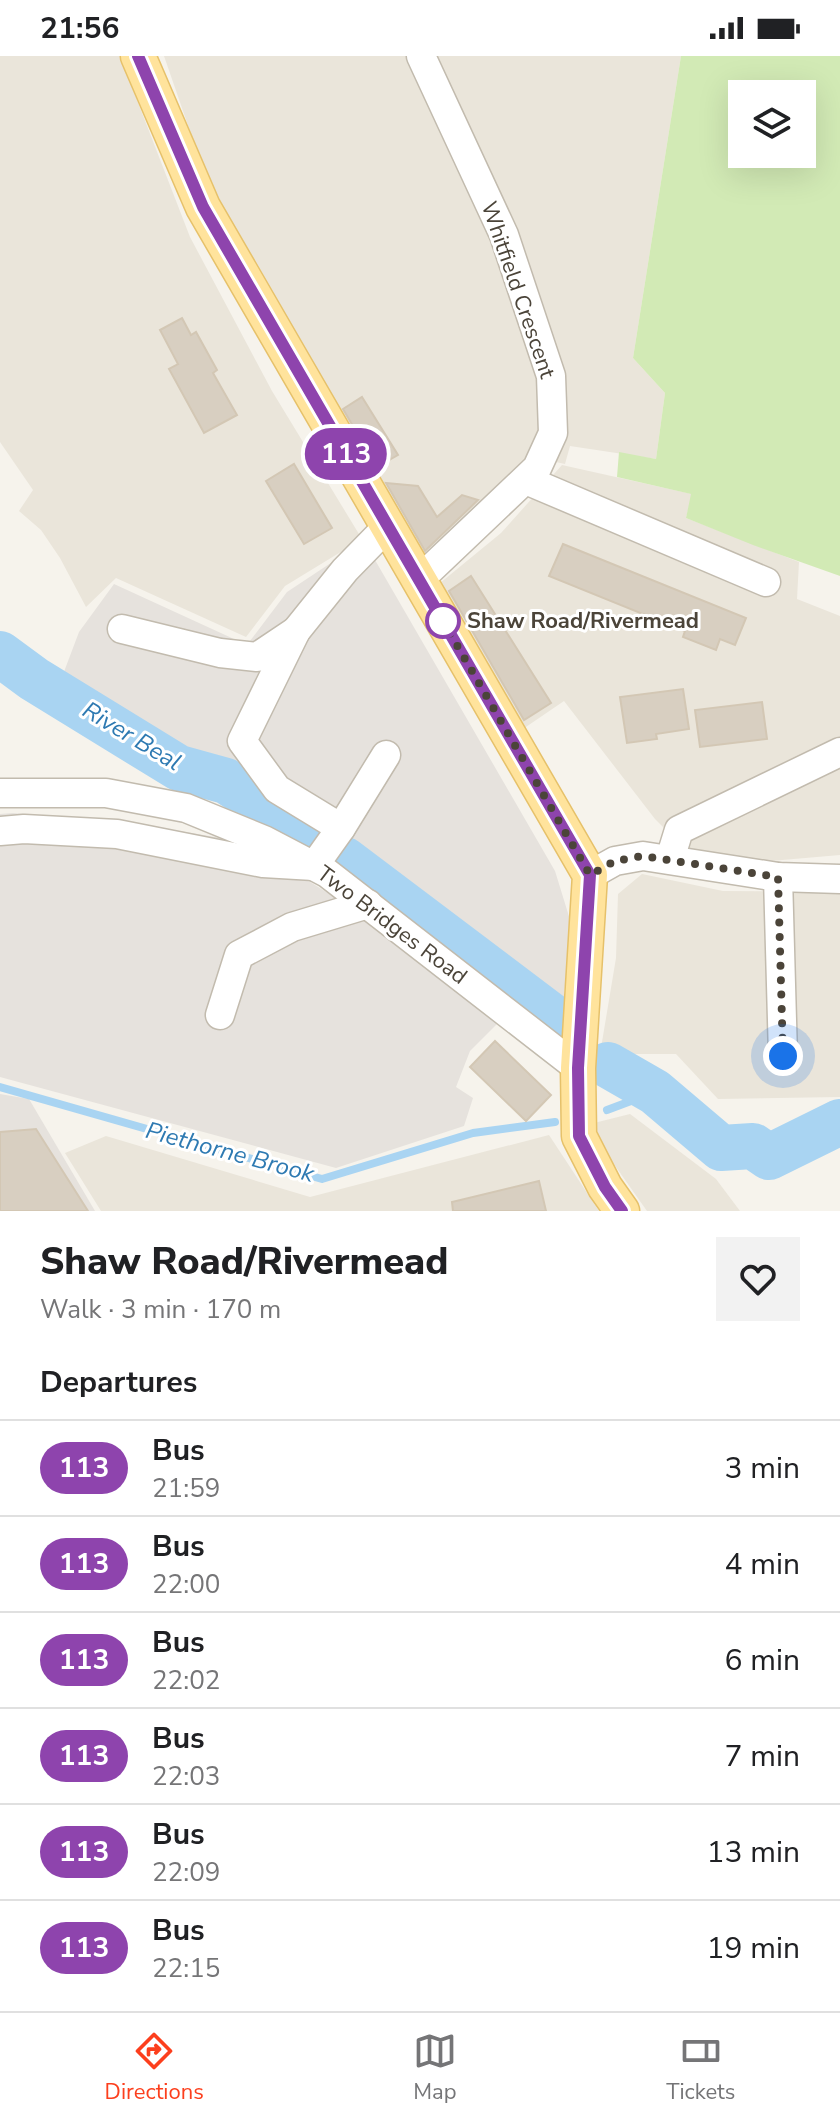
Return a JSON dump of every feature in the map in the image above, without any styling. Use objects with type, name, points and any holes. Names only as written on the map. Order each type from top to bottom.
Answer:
[{"type":"main road","points":[[138,56],[203,207],[590,875],[578,1068],[579,1136],[605,1187],[622,1211]]},
{"type":"street","name":"Whitfield Crescent","points":[[419,580],[537,468],[553,433],[551,376],[504,235],[421,56]]},
{"type":"street","points":[[526,480],[766,582]]},
{"type":"street","points":[[341,828],[277,789],[242,741],[296,631],[345,570],[388,526]]},
{"type":"street","points":[[122,629],[220,653],[257,657],[296,631]]},
{"type":"street","points":[[670,859],[679,830],[840,752]]},
{"type":"street","points":[[0,831],[24,829],[117,834],[263,863],[314,866],[386,755]]},
{"type":"street","name":"Two Bridges Road","points":[[0,793],[106,793],[186,808],[264,840],[327,873],[578,1068]]},
{"type":"street","points":[[590,875],[615,861],[643,856],[778,877],[840,879]]},
{"type":"street","points":[[778,877],[783,1056]]},
{"type":"street","points":[[220,1015],[239,955],[292,927],[368,904]]},
{"type":"shaded area","points":[[0,56],[120,56],[190,237],[272,391],[362,539],[285,586],[246,637],[116,578],[86,607],[41,530],[19,511],[33,490],[0,442]]},
{"type":"shaded area","points":[[164,56],[681,56],[633,358],[665,393],[656,459],[570,446],[565,464],[529,456],[423,563],[219,215]]},
{"type":"shaded area","points":[[562,465],[692,494],[686,518],[799,562],[797,599],[840,616],[840,855],[758,862],[686,850],[655,819],[564,701],[520,731],[434,588],[501,533]]},
{"type":"shaded area","points":[[364,541],[555,871],[571,923],[562,1016],[261,794],[121,729],[59,685],[79,632],[114,584],[247,645],[287,592]]},
{"type":"shaded area","points":[[0,814],[132,823],[245,842],[336,898],[497,1024],[470,1051],[456,1087],[473,1098],[464,1126],[336,1168],[0,1077]]},
{"type":"shaded area","points":[[642,874],[723,891],[840,892],[840,1097],[718,1099],[676,1054],[600,1054],[616,958],[618,894]]},
{"type":"shaded area","points":[[0,1094],[29,1099],[95,1211],[0,1211]]},
{"type":"shaded area","points":[[630,1114],[716,1179],[740,1211],[647,1211],[599,1143],[594,1123]]},
{"type":"shaded area","points":[[549,1135],[599,1211],[101,1211],[65,1153],[106,1136],[310,1197]]},
{"type":"green space","points":[[681,56],[840,56],[840,576],[686,518],[691,494],[617,477],[619,452],[656,459],[665,393],[633,358]]},
{"type":"building","points":[[182,318],[191,335],[196,332],[217,370],[213,373],[237,415],[204,433],[169,369],[178,364],[160,330]]},
{"type":"building","points":[[362,397],[398,455],[377,467],[343,409]]},
{"type":"building","points":[[294,464],[332,528],[304,544],[266,481]]},
{"type":"building","points":[[386,483],[418,486],[437,517],[462,495],[478,500],[425,551]]},
{"type":"building","points":[[563,544],[746,618],[735,645],[720,639],[716,650],[683,637],[685,631],[549,576]]},
{"type":"building","points":[[471,576],[551,703],[524,720],[449,591]]},
{"type":"building","points":[[683,689],[689,729],[656,734],[657,739],[627,743],[620,697]]},
{"type":"building","points":[[762,702],[767,739],[700,747],[695,710]]},
{"type":"building","points":[[495,1041],[551,1095],[526,1121],[470,1067]]},
{"type":"building","points":[[36,1129],[88,1211],[0,1211],[0,1132]]},
{"type":"building","points":[[539,1181],[546,1211],[453,1211],[452,1202]]},
{"type":"waterway","name":"River Beal","points":[[0,654],[34,679],[179,768],[226,781],[310,835]]},
{"type":"waterway","name":"River Beal","points":[[345,860],[557,1020]]},
{"type":"waterway","name":"River Beal","points":[[608,1065],[655,1092],[721,1148],[753,1146],[769,1157],[840,1122]]},
{"type":"waterway","name":"Piethorne Brook","points":[[0,1087],[322,1179],[473,1133],[555,1122]]},
{"type":"waterway","name":"Piethorne Brook","points":[[607,1110],[655,1092]]},
{"type":"bus line","name":"113","points":[[138,56],[203,207],[590,875],[578,1068],[579,1136],[605,1187],[622,1211]]},
{"type":"place","name":"Shaw Road/Rivermead","points":[[443,621]]},
{"type":"route","points":[[443,621],[590,875],[615,861],[643,856],[778,877],[783,1056]]}]
